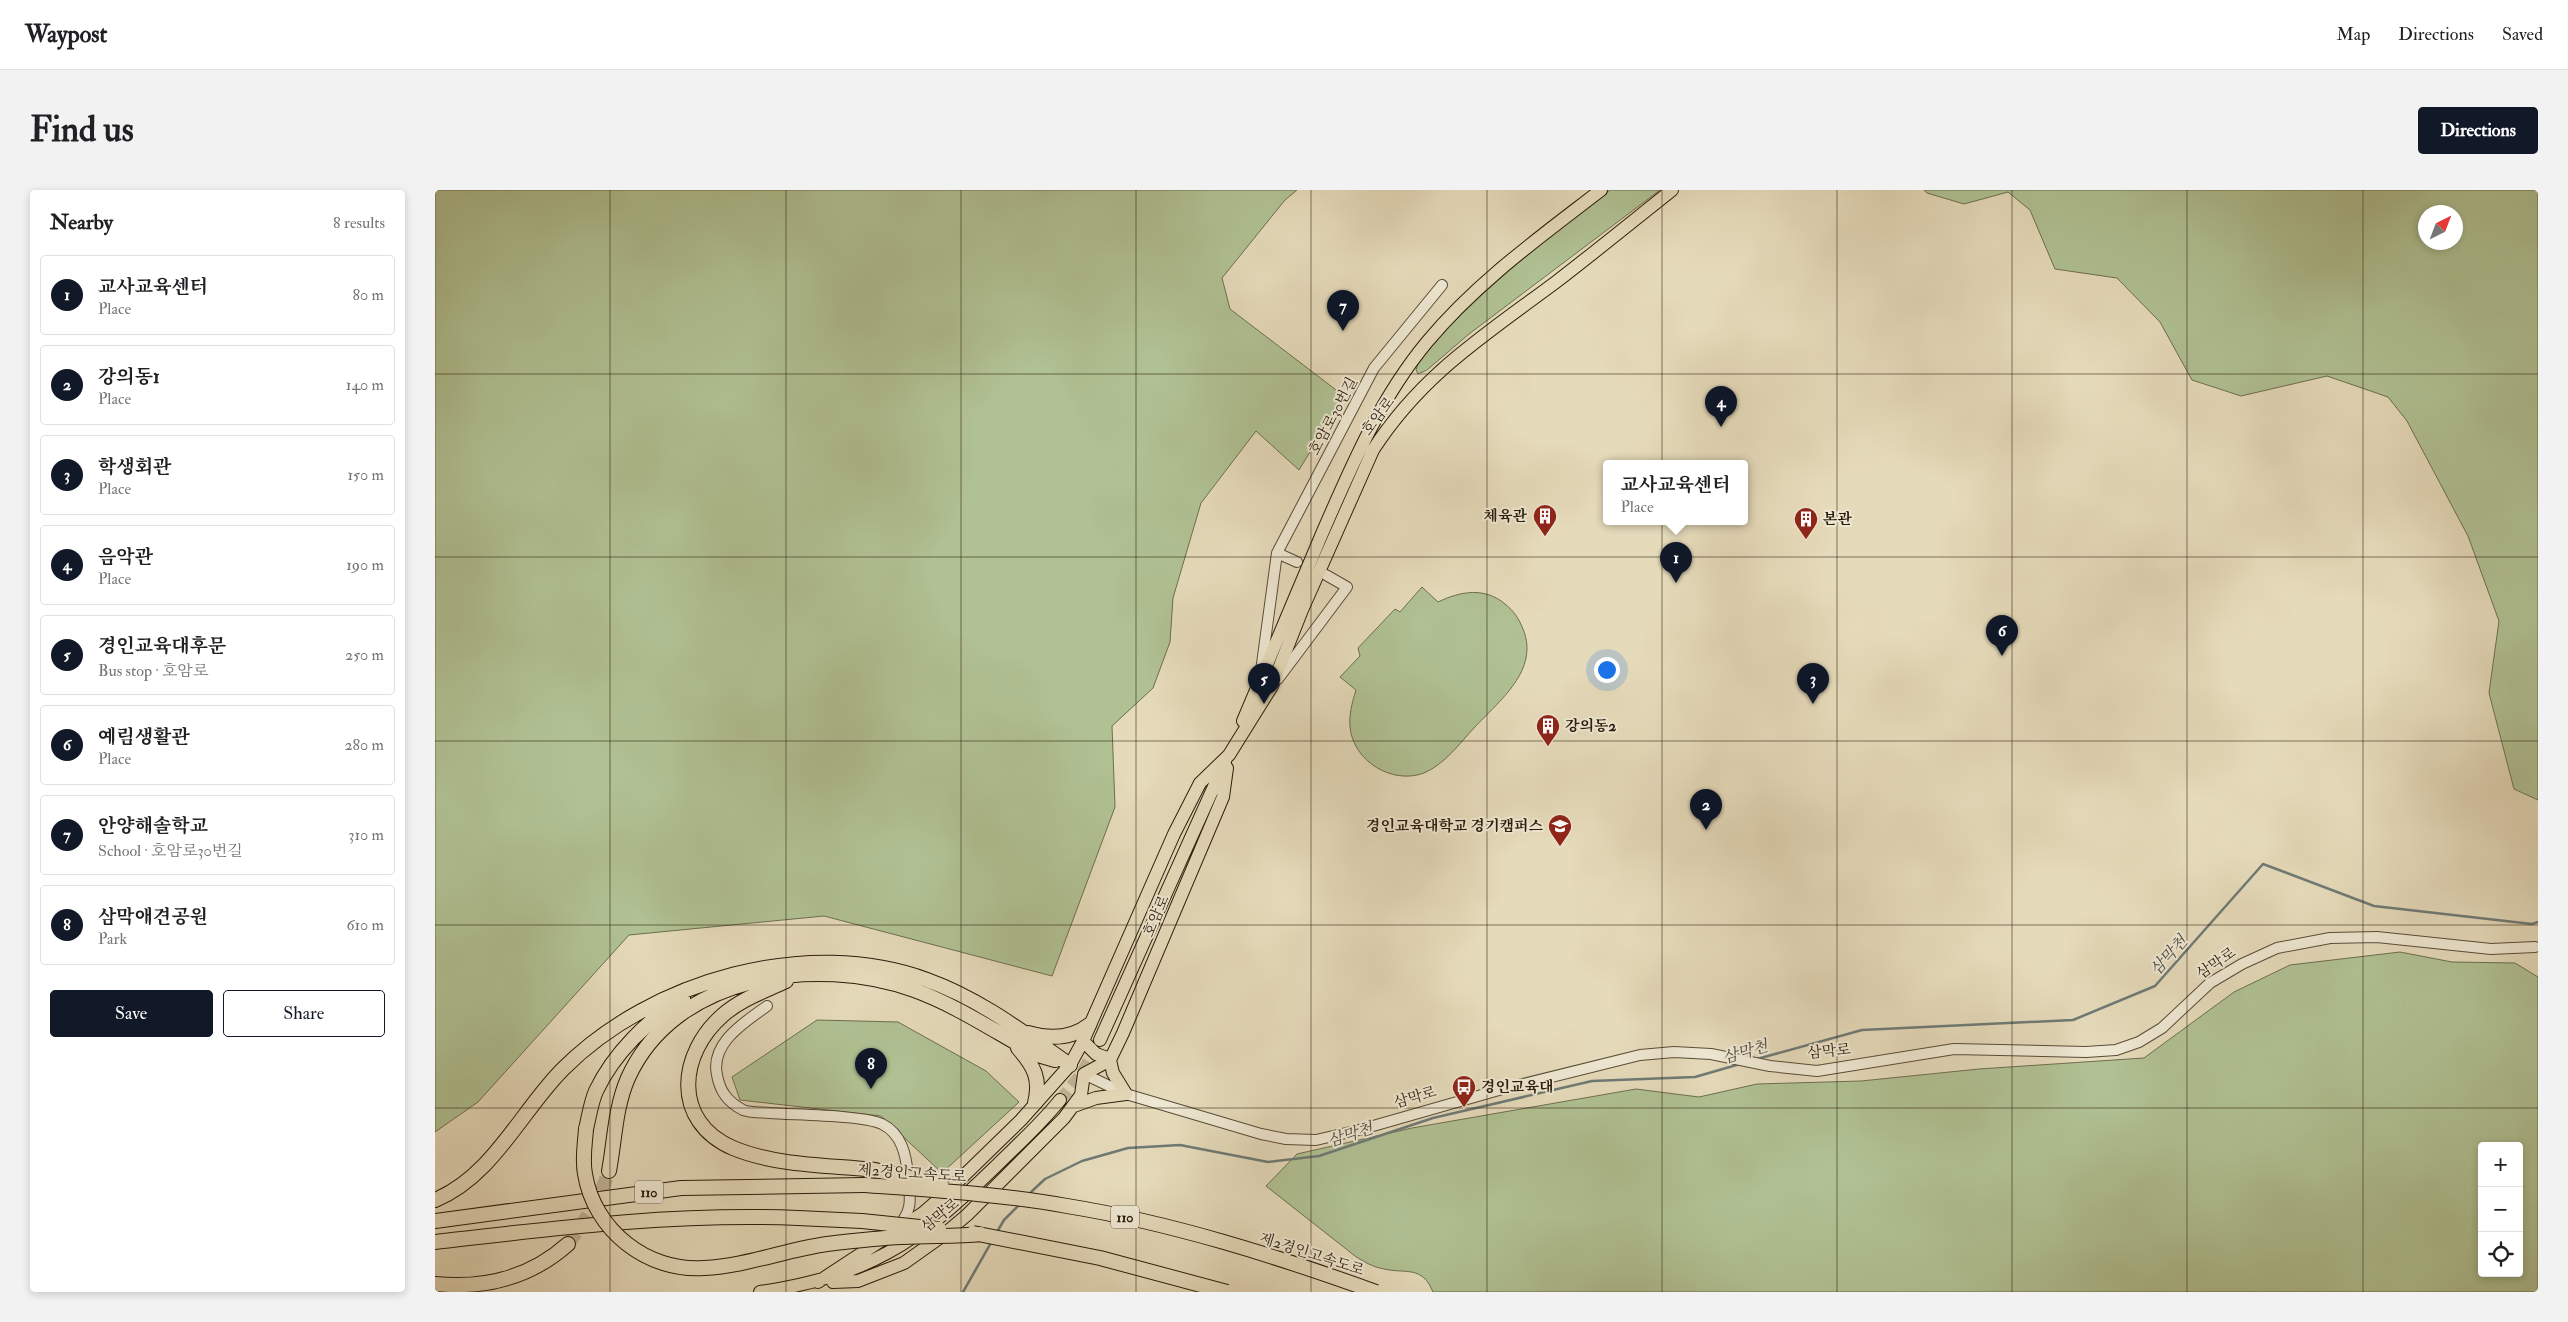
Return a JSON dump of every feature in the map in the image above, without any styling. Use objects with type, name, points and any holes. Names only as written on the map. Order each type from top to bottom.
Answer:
[{"type":"highway","points":[[435,1200],[453,1191],[484,1165],[549,1084],[596,1040],[631,1016],[683,990],[722,979],[790,965],[857,964],[905,973],[948,988],[1013,1033],[1038,1055],[1069,1065]]},
{"type":"highway","points":[[609,1171],[618,1108],[623,1092],[640,1057],[673,1019],[708,996],[765,979],[797,976],[845,976],[897,985],[952,1006],[1013,1033],[1052,1037],[1076,1034],[1089,1026]]},
{"type":"highway","points":[[797,976],[735,1006],[715,1022],[703,1037],[693,1055],[688,1074],[688,1091],[693,1109],[703,1125],[721,1141],[755,1156],[875,1170],[1003,1196]]},
{"type":"highway","points":[[722,979],[680,1000],[651,1022],[628,1045],[595,1092],[586,1129],[583,1157],[588,1188],[602,1218],[610,1229],[631,1248],[671,1265],[686,1268],[715,1268],[827,1244],[903,1237],[951,1238],[981,1234]]},
{"type":"highway","points":[[1013,1033],[1036,1074],[1038,1091],[1035,1103]]},
{"type":"highway","name":"제2경인고속도로","points":[[435,1221],[681,1188],[864,1185],[1003,1196],[1086,1209],[1190,1233],[1323,1273],[1376,1292]]},
{"type":"highway","name":"110","points":[[435,1242],[542,1228],[640,1220],[798,1218],[862,1221],[981,1234],[1100,1258],[1227,1292]]},
{"type":"highway","points":[[435,1284],[469,1285],[509,1279],[541,1265],[568,1244]]},
{"type":"main road","name":"호암로","points":[[1100,1040],[1229,755],[1362,442],[1396,384],[1427,342],[1458,308],[1495,273],[1601,190]]},
{"type":"main road","name":"호암로","points":[[1069,1065],[1083,1041],[1174,834],[1200,783],[1229,755],[1273,686],[1302,610],[1369,459],[1387,428],[1444,366],[1672,190]]},
{"type":"main road","name":"호암로","points":[[1110,1059],[1220,805],[1229,755]]},
{"type":"main road","points":[[1083,1041],[1096,1054],[1110,1059]]},
{"type":"main road","points":[[1084,1074],[1110,1059]]},
{"type":"main road","points":[[1074,1106],[1087,1100],[1126,1094],[1113,1073],[1110,1059]]},
{"type":"main road","name":"삼막로","points":[[1069,1065],[1084,1074],[1081,1095],[1074,1106],[967,1215],[904,1263],[858,1281],[818,1282],[892,1234],[945,1194],[1035,1103],[1069,1065]]},
{"type":"main road","points":[[1049,1088],[1061,1095],[1065,1102],[1064,1118]]},
{"type":"main road","name":"삼막로","points":[[760,1292],[818,1282],[855,1270],[895,1250],[933,1224],[1045,1118],[1060,1100]]},
{"type":"street","name":"호암로30번길","points":[[1259,682],[1277,553],[1374,368],[1442,285]]},
{"type":"street","points":[[1277,553],[1297,562]]},
{"type":"street","points":[[1273,686],[1347,587],[1327,575]]},
{"type":"street","name":"삼막로","points":[[1084,1074],[1126,1094],[1261,1134],[1286,1140],[1316,1140],[1359,1130],[1499,1090],[1640,1055],[1674,1052],[1735,1057],[1769,1066],[1817,1071],[1954,1049],[2086,1052],[2117,1050],[2139,1042],[2162,1028],[2210,984],[2242,964],[2277,948],[2330,938],[2377,937],[2491,949],[2535,947]]},
{"type":"street","points":[[767,1006],[735,1030],[722,1046],[716,1061],[720,1088],[727,1099],[744,1111],[858,1119],[882,1124],[902,1143],[907,1160],[911,1197],[910,1210],[892,1234]]},
{"type":"green space","points":[[435,190],[1297,190],[1285,200],[1222,278],[1230,309],[1344,396],[1299,470],[1256,431],[1201,503],[1173,598],[1170,642],[1153,688],[1112,726],[1115,807],[1052,976],[824,916],[629,935],[478,1102],[435,1132]]},
{"type":"green space","points":[[1610,190],[1660,190],[1469,334],[1427,370],[1418,374],[1416,370],[1419,361],[1462,313],[1510,270]]},
{"type":"green space","points":[[1924,190],[2538,190],[2538,800],[2514,789],[2489,693],[2499,621],[2468,536],[2407,421],[2388,397],[2327,376],[2241,396],[2192,380],[2160,322],[2117,278],[2055,269],[2030,210],[2008,192],[1964,204],[1927,193]]},
{"type":"green space","points":[[1422,587],[1438,602],[1455,595],[1473,592],[1489,595],[1505,604],[1516,615],[1523,629],[1527,644],[1526,658],[1522,671],[1505,696],[1445,759],[1424,773],[1412,776],[1399,776],[1387,773],[1376,767],[1366,760],[1358,750],[1350,727],[1351,708],[1356,690],[1340,677],[1360,656],[1358,648],[1395,609],[1400,612]]},
{"type":"green space","points":[[2400,952],[2452,962],[2515,963],[2538,977],[2538,1292],[1433,1292],[1429,1283],[1418,1274],[1380,1268],[1358,1258],[1266,1186],[1297,1154],[1412,1128],[1636,1089],[1699,1097],[1757,1084],[1861,1081],[1979,1069],[2144,1058],[2234,992],[2290,965]]},
{"type":"green space","points":[[817,1020],[898,1022],[986,1071],[1019,1102],[942,1173],[881,1116],[740,1100],[732,1077]]},
{"type":"waterway","name":"삼막천","points":[[1757,1059],[1862,1030],[2073,1020],[2155,986],[2263,864],[2374,906],[2532,924],[2538,922]]},
{"type":"waterway","name":"삼막천","points":[[1029,1194],[1045,1179],[1082,1161],[1128,1148],[1180,1145],[1268,1162],[1319,1156],[1433,1118],[1592,1081],[1695,1077],[1740,1064]]},
{"type":"waterway","name":"삼막천","points":[[997,1232],[1004,1220],[1020,1204]]},
{"type":"waterway","name":"삼막천","points":[[963,1292],[992,1241]]},
{"type":"tunnel","points":[[1060,1100],[1082,1073],[1099,1042]]},
{"type":"tunnel","points":[[568,1244],[597,1203],[609,1171]]},
{"type":"place","name":"안양해솔학교","points":[[1343,331]]},
{"type":"place","name":"음악관","points":[[1721,427]]},
{"type":"place","name":"체육관","points":[[1545,537]]},
{"type":"place","name":"본관","points":[[1806,540]]},
{"type":"place","name":"교사교육센터","points":[[1676,583]]},
{"type":"place","name":"예림생활관","points":[[2002,656]]},
{"type":"place","name":"경인교육대후문","points":[[1264,704]]},
{"type":"place","name":"학생회관","points":[[1813,704]]},
{"type":"place","name":"강의동2","points":[[1548,747]]},
{"type":"place","name":"강의동1","points":[[1706,830]]},
{"type":"place","name":"경인교육대학교 경기캠퍼스","points":[[1560,847]]},
{"type":"place","name":"삼막애견공원","points":[[871,1089]]},
{"type":"place","name":"경인교육대","points":[[1464,1108]]}]
